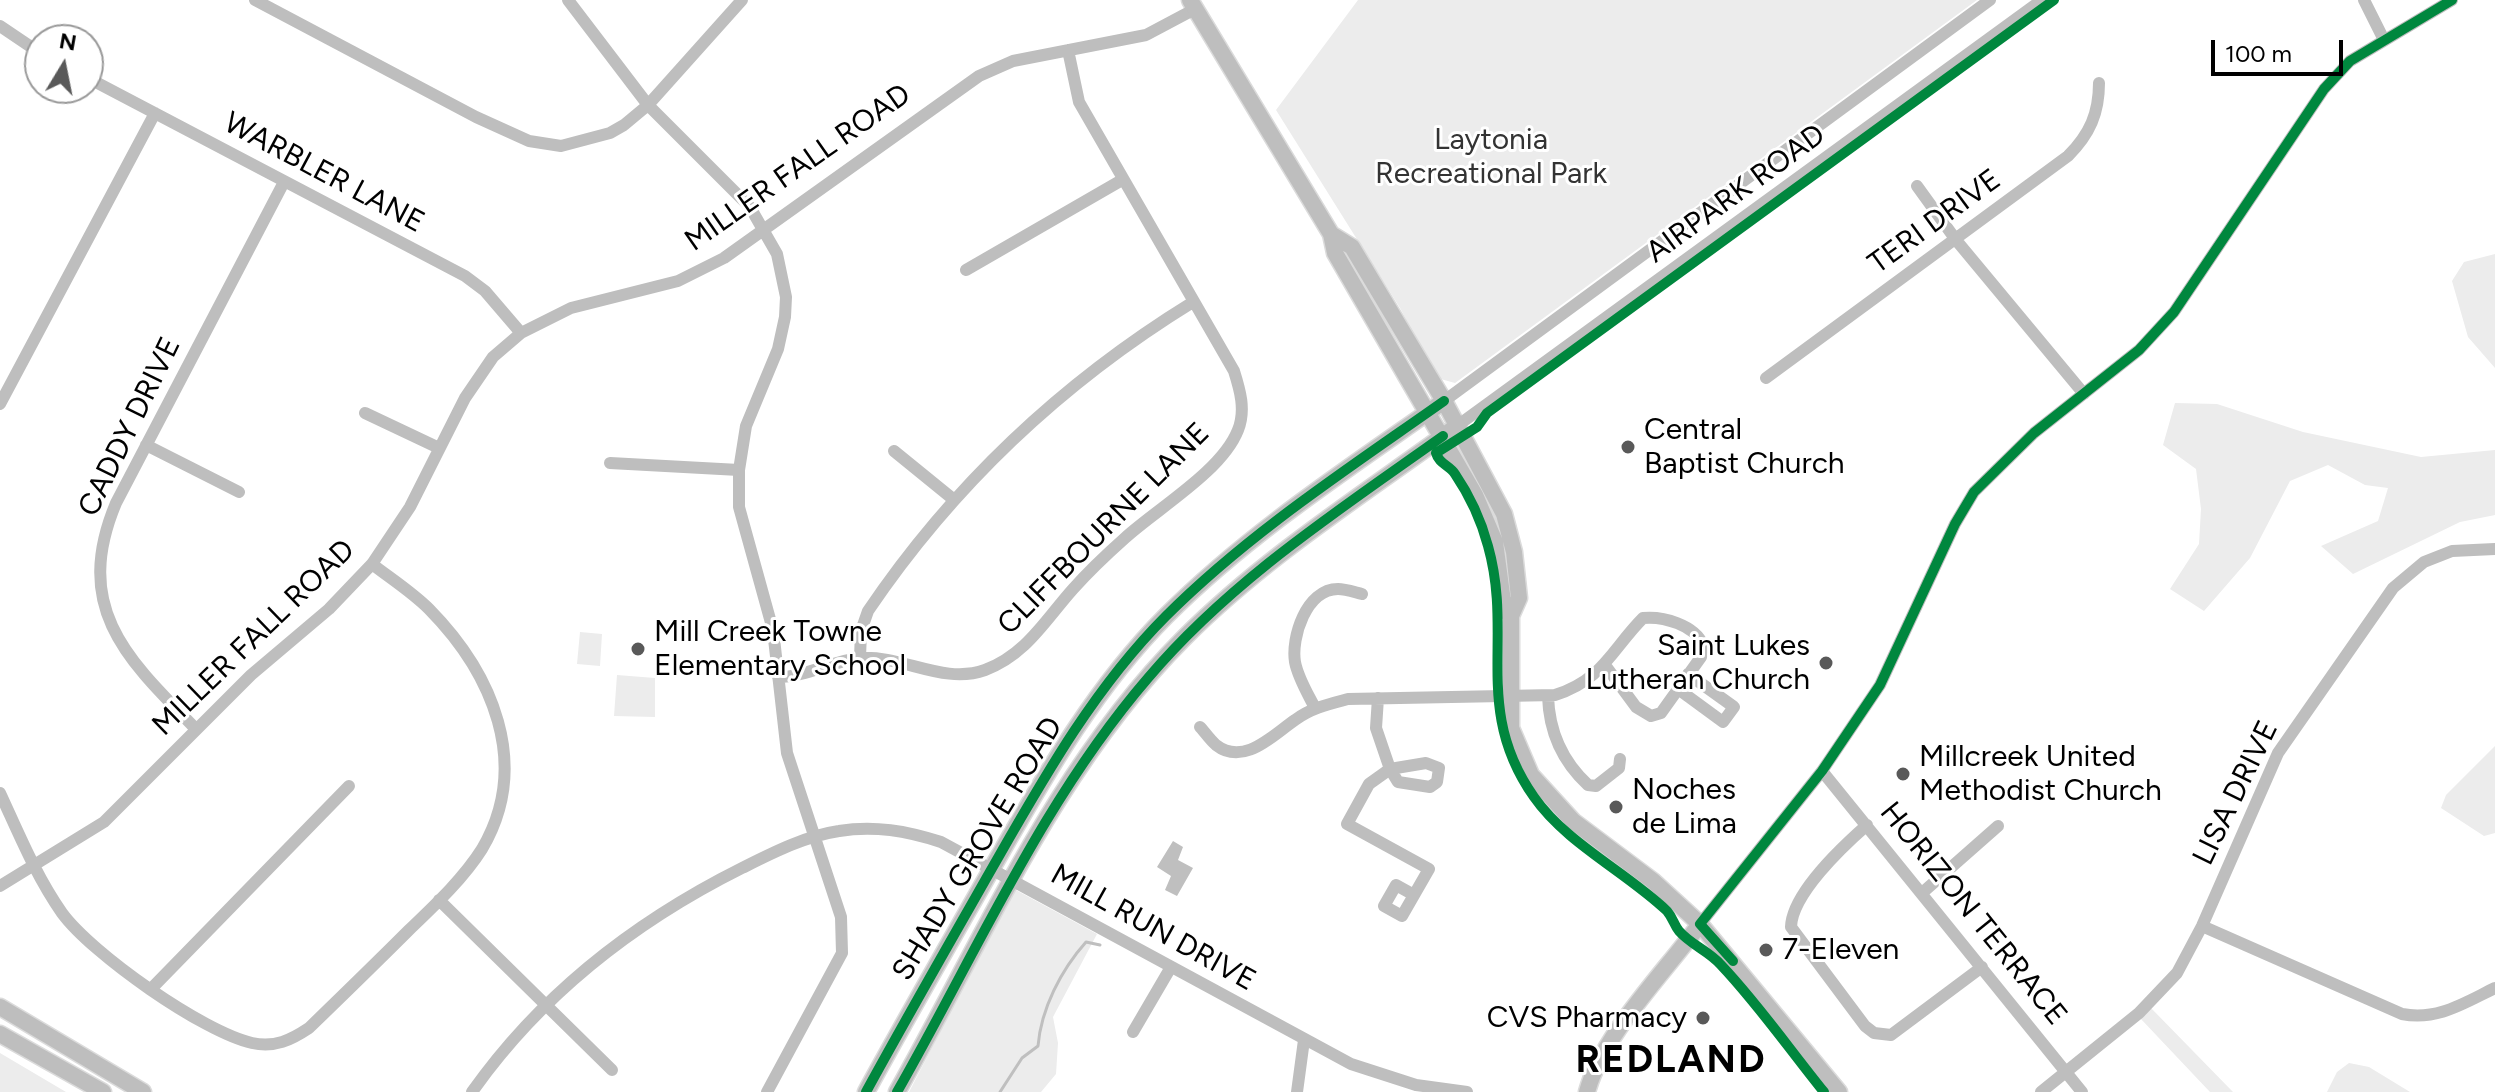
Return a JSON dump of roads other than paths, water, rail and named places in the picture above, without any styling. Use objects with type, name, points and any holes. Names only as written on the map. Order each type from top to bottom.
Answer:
[{"type":"main road","points":[[1192,4],[1331,234],[1335,253],[1430,411],[1488,523],[1495,542],[1504,609],[1511,616]]},
{"type":"main road","points":[[1331,234],[1352,247],[1444,401],[1491,487],[1513,544],[1519,598],[1511,616],[1508,698],[1517,747],[1547,796],[1700,924],[1837,1091]]},
{"type":"main road","name":"SHADY GROVE ROAD","points":[[866,1092],[992,869],[1078,725],[1166,615],[1305,499],[1444,401]]},
{"type":"main road","name":"SHADY GROVE ROAD","points":[[897,1092],[1054,804],[1095,745],[1182,640],[1217,606],[1302,537],[1457,426]]},
{"type":"main road","points":[[1587,1092],[1618,1033],[1700,924]]},
{"type":"main road","points":[[0,1007],[143,1092]]},
{"type":"main road","points":[[0,1034],[103,1092]]},
{"type":"street","points":[[255,0],[529,141],[561,146],[578,144],[610,133],[648,105],[742,0]]},
{"type":"street","points":[[568,0],[648,105],[750,207],[765,228],[783,277],[785,317],[778,349],[751,407],[739,470],[741,524],[773,630],[787,753],[841,917],[842,953],[767,1092]]},
{"type":"street","name":"AIRPARK ROAD","points":[[1444,401],[1990,0]]},
{"type":"street","name":"AIRPARK ROAD","points":[[1457,426],[2042,0]]},
{"type":"street","points":[[2364,0],[2383,38]]},
{"type":"street","points":[[1700,924],[1822,771],[1880,685],[1955,524],[1974,492],[2034,433],[2139,350],[2174,312],[2324,89],[2350,61],[2383,38],[2452,0]]},
{"type":"street","name":"MILLER FALL ROAD","points":[[0,886],[104,822],[251,675],[329,609],[372,564],[410,507],[483,370],[521,333],[580,305],[678,281],[724,258],[979,76],[1013,61],[1146,35],[1192,4]]},
{"type":"street","points":[[0,26],[24,42]]},
{"type":"street","name":"CLIFFBOURNE LANE","points":[[778,677],[860,658],[897,661],[944,674],[969,674],[1009,659],[1023,648],[1073,589],[1123,539],[1223,455],[1239,429],[1240,390],[1234,371],[1079,102],[1068,50]]},
{"type":"street","name":"TERI DRIVE","points":[[1766,378],[1956,240],[2080,144],[2099,108],[2099,83]]},
{"type":"street","name":"WARBLER LANE","points":[[104,86],[465,276],[485,291],[521,333]]},
{"type":"street","points":[[0,404],[155,113]]},
{"type":"street","points":[[966,270],[1122,180]]},
{"type":"street","name":"CADDY DRIVE","points":[[196,729],[140,672],[118,643],[105,613],[99,565],[106,528],[146,445],[284,182]]},
{"type":"street","points":[[1917,186],[1956,240],[2084,394]]},
{"type":"street","points":[[860,658],[861,631],[868,611],[953,499],[1029,422],[1078,380],[1127,343],[1193,302]]},
{"type":"street","points":[[365,413],[439,448]]},
{"type":"street","points":[[146,445],[239,492]]},
{"type":"street","points":[[894,451],[953,499]]},
{"type":"street","points":[[610,463],[739,470]]},
{"type":"street","name":"LISA DRIVE","points":[[2041,1092],[2157,996],[2177,973],[2202,926],[2278,753],[2393,588],[2424,562],[2452,551],[2495,549]]},
{"type":"street","points":[[0,793],[33,865],[63,914],[90,944],[151,989],[228,1034],[253,1043],[288,1041],[309,1028],[439,900],[481,850],[496,818],[505,776],[501,725],[486,685],[458,641],[427,607],[372,564]]},
{"type":"street","points":[[1315,708],[1295,664],[1296,634],[1305,612],[1327,592],[1336,589],[1362,594]]},
{"type":"street","points":[[1200,727],[1215,745],[1225,750],[1243,751],[1268,741],[1315,708],[1348,699],[1548,696],[1572,690],[1605,665],[1643,618],[1654,617],[1676,623],[1700,637],[1703,645],[1701,657],[1661,713],[1644,714],[1605,665]]},
{"type":"street","points":[[1678,689],[1723,722],[1734,707],[1688,674]]},
{"type":"street","points":[[1548,696],[1549,720],[1555,739],[1588,785],[1601,782],[1619,768],[1620,759]]},
{"type":"street","points":[[1378,698],[1376,728],[1390,769],[1369,784],[1347,824],[1429,869],[1414,895]]},
{"type":"street","name":"HORIZON TERRACE","points":[[1822,771],[2082,1092]]},
{"type":"street","points":[[151,989],[349,786]]},
{"type":"street","points":[[1867,825],[1831,860],[1791,912],[1791,927],[1865,1026],[1874,1033],[1891,1035],[1982,967]]},
{"type":"street","points":[[1922,893],[1998,826]]},
{"type":"street","name":"MILL RUN DRIVE","points":[[472,1092],[544,1003],[617,941],[689,894],[768,855],[816,836],[861,828],[910,832],[941,842],[1304,1040],[1378,1074],[1467,1092]]},
{"type":"street","points":[[439,900],[612,1070]]},
{"type":"street","points":[[2202,926],[2395,1013],[2411,1016],[2443,1014],[2495,988]]},
{"type":"street","points":[[1133,1032],[1171,967]]},
{"type":"street","points":[[1297,1092],[1304,1040]]},
{"type":"waterway","points":[[1000,1092],[1022,1058],[1038,1046],[1048,1004],[1068,965],[1086,942],[1100,945]]},
{"type":"place","name":"Central Baptist Church","points":[[1628,447]]},
{"type":"place","name":"Mill Creek Towne Elementary School","points":[[638,649]]},
{"type":"place","name":"Saint Lukes Lutheran Church","points":[[1826,663]]},
{"type":"place","name":"Millcreek United Methodist Church","points":[[1903,774]]},
{"type":"place","name":"Noches de Lima","points":[[1616,807]]},
{"type":"place","name":"7-Eleven","points":[[1766,950]]},
{"type":"place","name":"CVS Pharmacy","points":[[1703,1018]]},
{"type":"district","name":"REDLAND","points":[[1671,1061]]},
{"type":"park label","name":"Laytonia Recreational Park","points":[[1491,157]]}]
